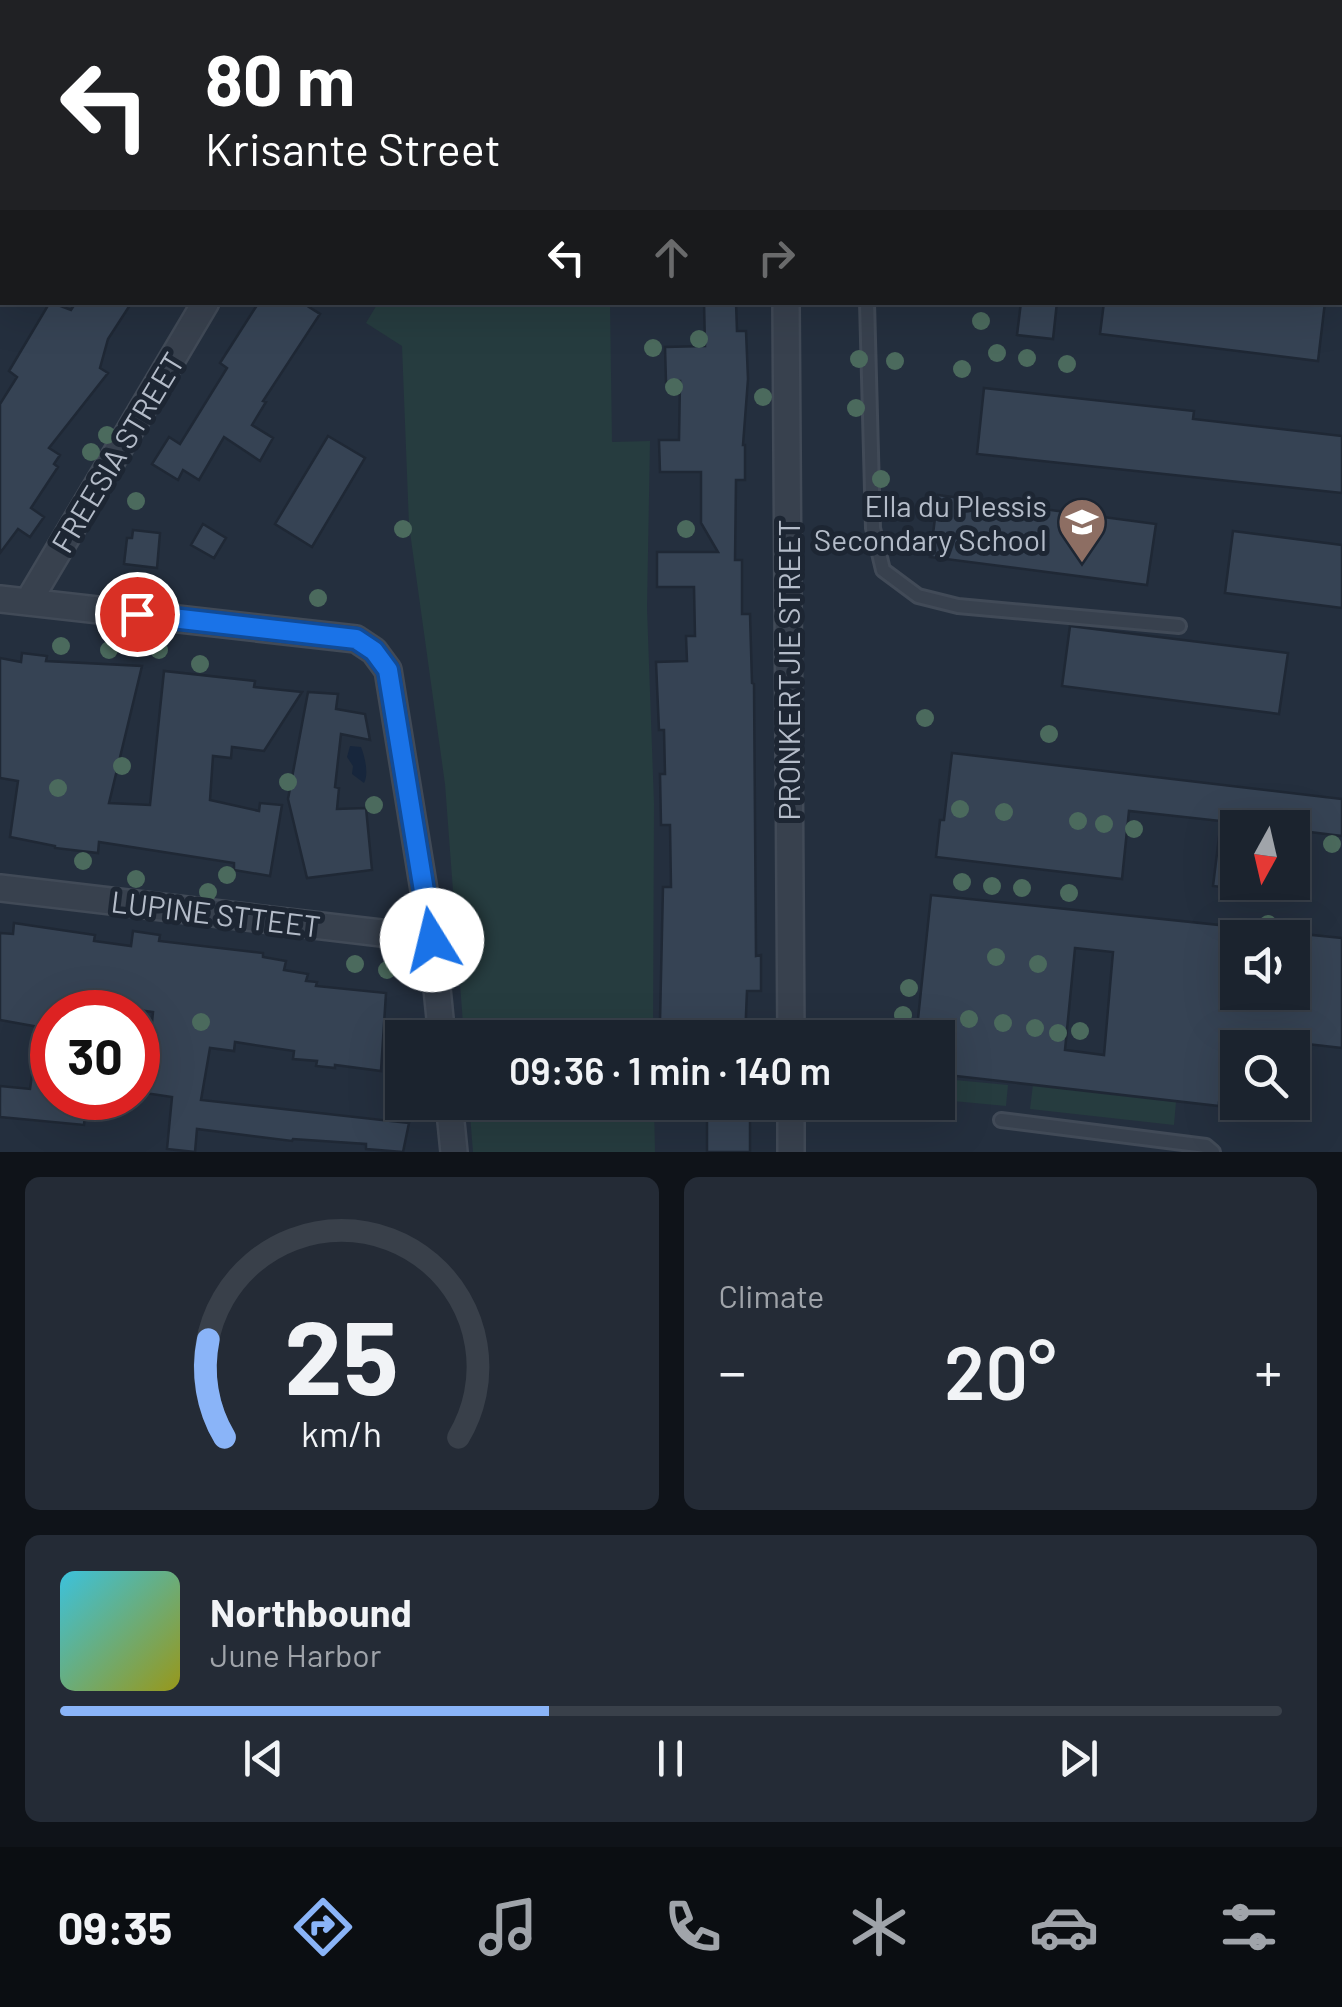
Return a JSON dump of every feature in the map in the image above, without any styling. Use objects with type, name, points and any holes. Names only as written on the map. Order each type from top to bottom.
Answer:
[{"type":"street","name":"FREESIA STREET","points":[[28,602],[204,305]]},
{"type":"street","name":"PRONKERTJIE STREET","points":[[786,305],[791,1020]]},
{"type":"street","points":[[0,599],[356,639],[374,651],[388,670],[432,940],[440,1020]]},
{"type":"street","name":"LUPINE STTEET","points":[[0,888],[432,940]]},
{"type":"street","points":[[451,1120],[454,1152]]},
{"type":"street","points":[[791,1120],[792,1152]]},
{"type":"lane","points":[[866,305],[873,528],[884,570],[918,596],[958,606],[1179,626]]},
{"type":"lane","points":[[1002,1120],[1206,1146],[1213,1152]]},
{"type":"green space","points":[[377,305],[610,305],[612,442],[650,441],[647,608],[654,804],[653,1020],[463,1020],[445,784],[409,525],[402,346],[366,323]]},
{"type":"green space","points":[[955,1080],[1008,1085],[1006,1106],[955,1101]]},
{"type":"green space","points":[[1033,1084],[1176,1102],[1174,1125],[1030,1109]]},
{"type":"green space","points":[[470,1120],[654,1120],[655,1152],[473,1152]]},
{"type":"water","points":[[350,746],[361,747],[366,770],[364,783],[352,774],[353,766],[347,757]]},
{"type":"building","points":[[48,305],[71,310],[74,305],[130,305],[108,339],[100,368],[108,373],[49,448],[60,455],[54,464],[58,467],[31,508],[44,517],[30,537],[18,529],[0,553],[0,404],[17,377],[9,371]]},
{"type":"building","points":[[257,305],[306,305],[320,314],[263,401],[266,402],[252,425],[273,438],[260,461],[224,437],[199,480],[183,470],[178,480],[152,464],[169,437],[180,444],[227,368],[220,363]]},
{"type":"building","points":[[704,305],[736,305],[737,331],[746,331],[748,379],[743,445],[745,480],[736,480],[735,560],[742,560],[742,614],[750,614],[756,956],[761,955],[761,991],[747,991],[746,1020],[660,1020],[663,887],[671,887],[670,825],[661,825],[664,730],[659,730],[656,662],[687,661],[686,636],[695,636],[694,587],[657,587],[657,552],[718,552],[701,523],[701,472],[660,472],[659,440],[679,440],[680,381],[666,382],[665,347],[705,346]]},
{"type":"building","points":[[1021,305],[1057,305],[1053,339],[1017,335]]},
{"type":"building","points":[[1104,305],[1325,305],[1318,361],[1100,334]]},
{"type":"building","points":[[984,388],[1194,411],[1193,419],[1342,436],[1342,493],[977,454]]},
{"type":"building","points":[[328,436],[365,458],[312,547],[275,524]]},
{"type":"building","points":[[938,495],[1156,524],[1147,585],[930,557]]},
{"type":"building","points":[[203,524],[226,538],[214,558],[191,545]]},
{"type":"building","points":[[133,530],[160,533],[157,568],[124,564],[127,538],[132,538]]},
{"type":"building","points":[[1233,531],[1342,545],[1342,608],[1225,593]]},
{"type":"building","points":[[1070,626],[1288,653],[1279,714],[1062,686]]},
{"type":"building","points":[[22,653],[47,656],[46,661],[142,666],[109,803],[150,805],[164,671],[255,681],[254,687],[302,692],[264,751],[232,747],[231,758],[213,756],[210,800],[259,811],[260,803],[282,805],[270,876],[234,870],[234,863],[99,842],[98,853],[10,837],[18,781],[0,778],[0,658],[21,662]]},
{"type":"building","points":[[308,692],[338,694],[336,709],[365,714],[370,740],[341,734],[335,787],[339,788],[337,809],[366,808],[372,870],[307,878],[288,799]]},
{"type":"building","points":[[952,753],[1342,799],[1342,836],[1310,832],[1310,810],[1220,810],[1220,821],[1129,811],[1122,879],[936,857],[940,820],[944,820]]},
{"type":"building","points":[[1220,829],[1220,887],[1213,886]]},
{"type":"building","points":[[931,895],[1220,925],[1220,1010],[1310,1010],[1310,935],[1342,938],[1342,1048],[1310,1044],[1310,1030],[1220,1030],[1219,1106],[955,1076],[955,1020],[918,1020]],"holes":[[[1075,948],[1113,952],[1104,1055],[1065,1050]]]},
{"type":"building","points":[[14,923],[95,935],[94,941],[131,946],[133,931],[160,935],[159,941],[263,953],[263,957],[286,961],[284,970],[308,974],[306,981],[317,982],[316,986],[386,993],[381,1071],[316,1066],[317,1061],[293,1059],[294,1051],[235,1042],[234,1051],[210,1048],[201,1100],[409,1123],[403,1152],[366,1149],[366,1144],[292,1141],[197,1129],[195,1152],[167,1149],[172,1097],[160,1095],[160,990],[30,990],[30,1025],[0,1020],[0,933],[13,934]]},
{"type":"building","points":[[0,1086],[30,1089],[30,1120],[0,1117]]},
{"type":"building","points":[[32,1120],[85,1120],[84,1125]]},
{"type":"building","points":[[707,1120],[750,1120],[750,1152],[707,1152]]},
{"type":"place","name":"Ella du Plessis Secondary School","points":[[1082,564]]},
{"type":"route","points":[[137,614],[356,639],[374,651],[388,670],[432,940]]}]
